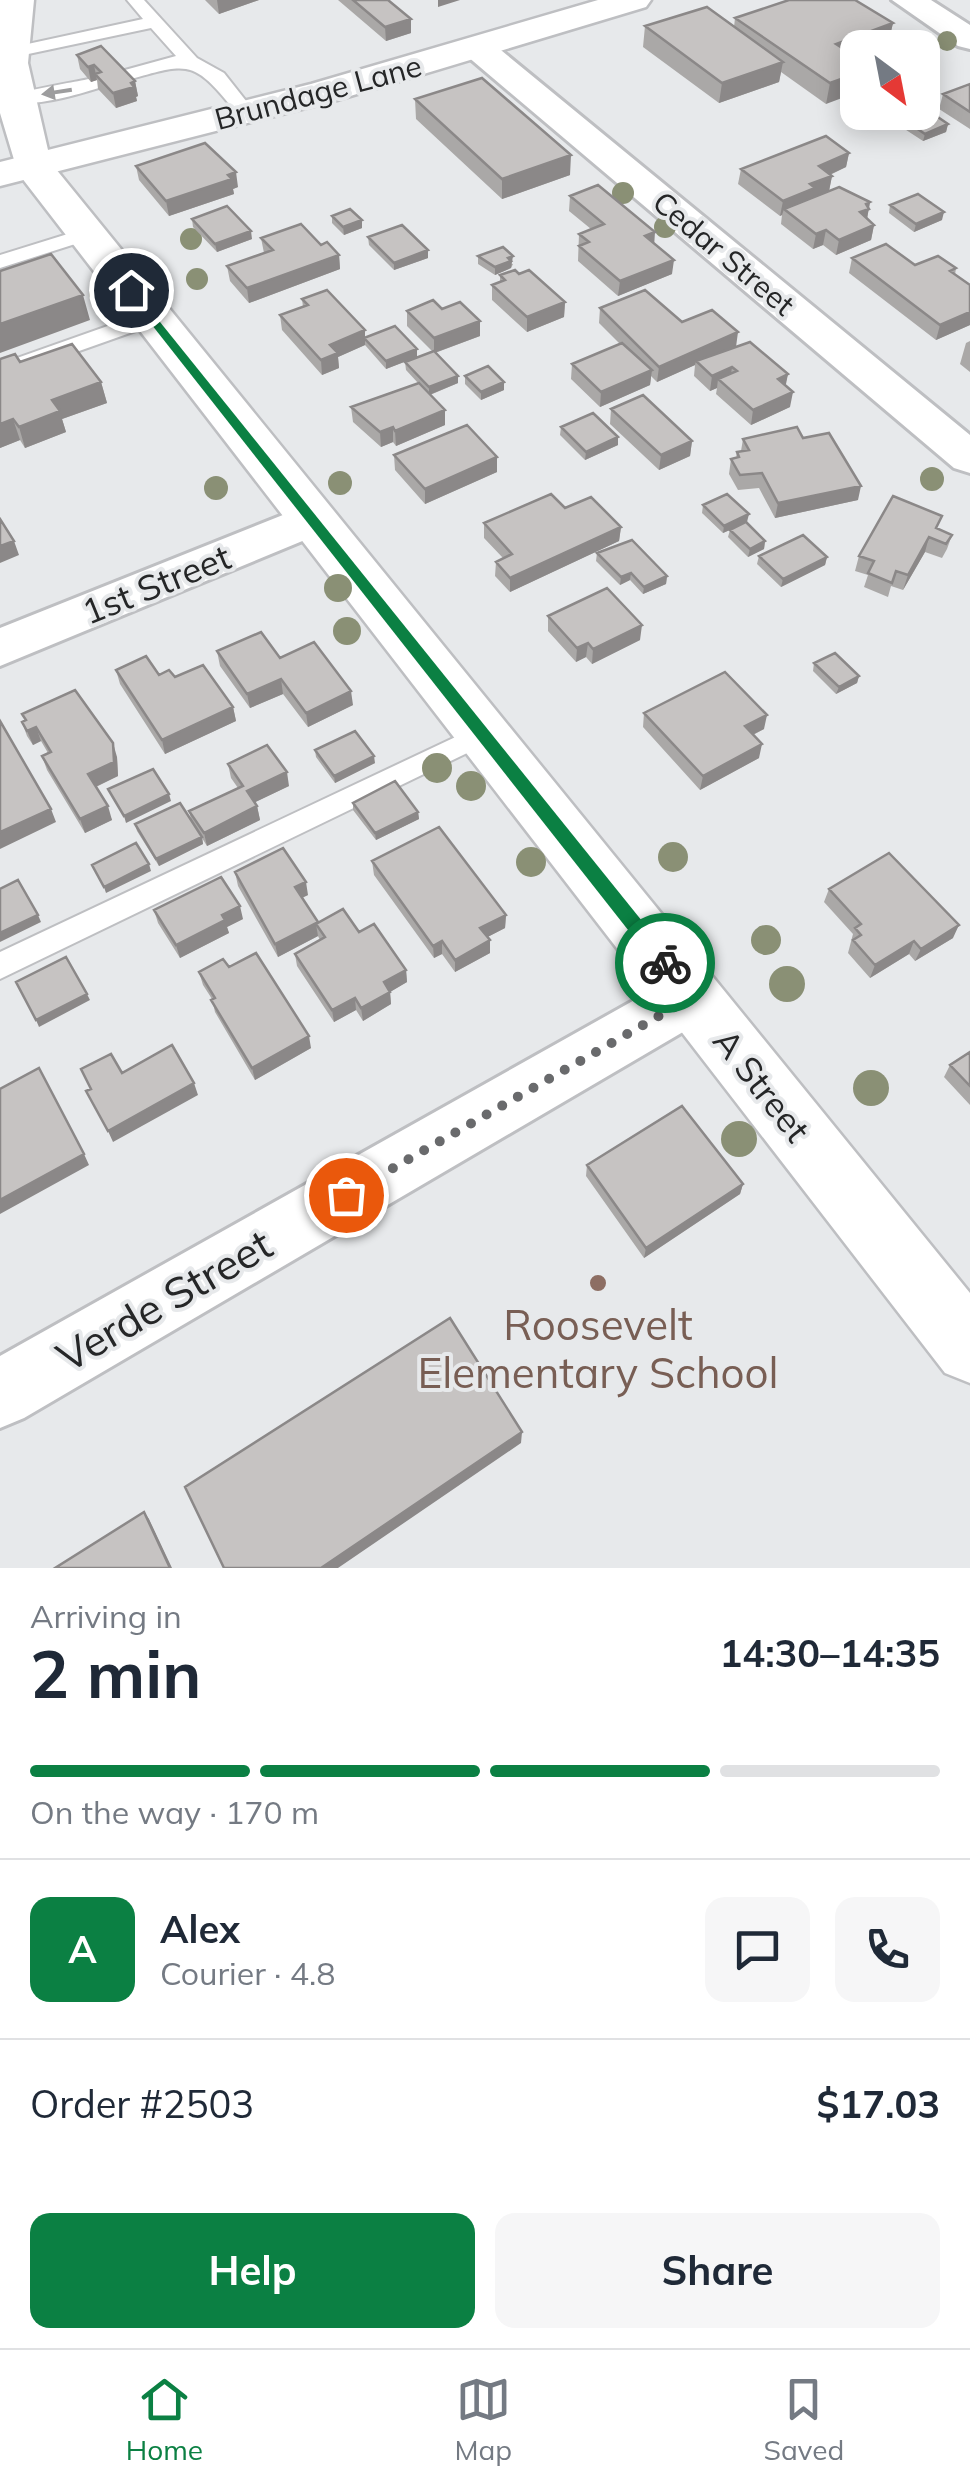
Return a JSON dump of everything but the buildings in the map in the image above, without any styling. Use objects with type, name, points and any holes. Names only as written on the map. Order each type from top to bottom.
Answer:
[{"type":"street","points":[[16,170],[14,98],[4,56],[17,0]]},
{"type":"street","name":"Brundage Lane","points":[[16,170],[479,49],[586,6],[634,0]]},
{"type":"street","points":[[908,0],[970,39]]},
{"type":"street","name":"Cedar Street","points":[[479,49],[970,458]]},
{"type":"street","name":"A Street","points":[[16,170],[86,234],[970,1348]]},
{"type":"street","name":"1st Street","points":[[0,648],[313,519]]},
{"type":"street","name":"Verde Street","points":[[0,1394],[692,997]]},
{"type":"lane","points":[[136,0],[191,62],[218,77],[245,111]]},
{"type":"lane","points":[[4,56],[155,22]]},
{"type":"lane","points":[[120,77],[170,62],[191,62]]},
{"type":"lane","points":[[14,98],[66,92],[100,82]]},
{"type":"lane","points":[[0,262],[86,234]]},
{"type":"lane","points":[[0,372],[153,318]]},
{"type":"lane","points":[[0,966],[483,734]]},
{"type":"way so far","points":[[346,1195],[692,997],[665,963]]},
{"type":"place","name":"Roosevelt Elementary School","points":[[598,1283]]},
{"type":"route","points":[[131,290],[665,963]]}]
